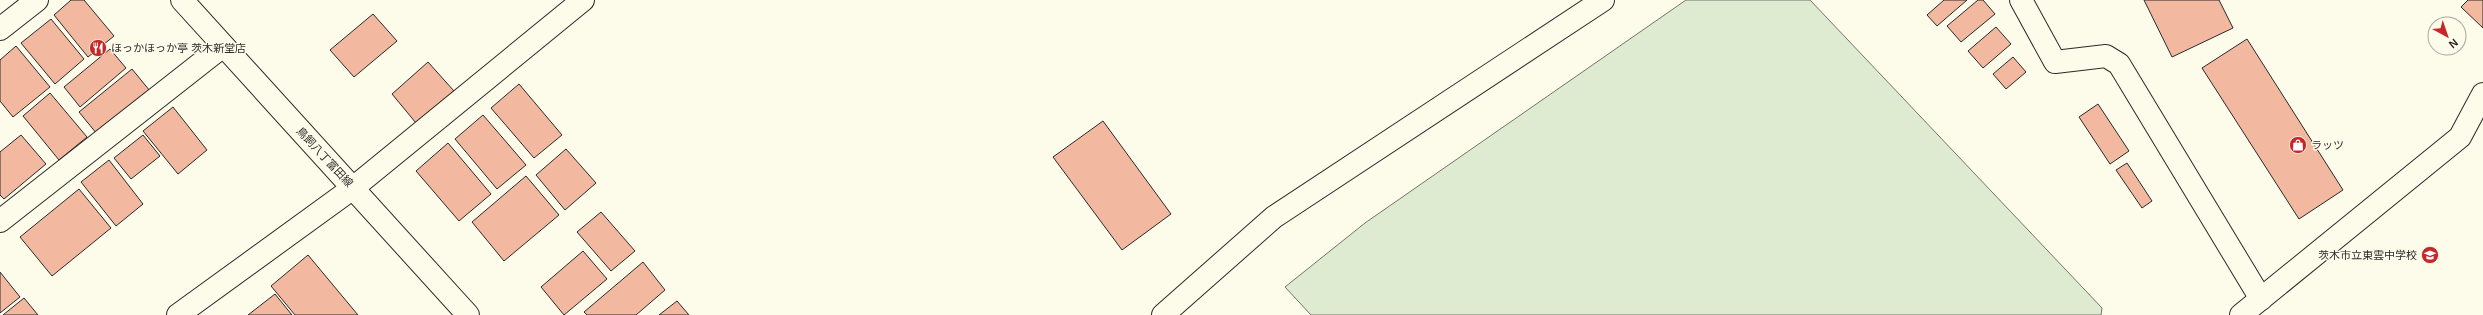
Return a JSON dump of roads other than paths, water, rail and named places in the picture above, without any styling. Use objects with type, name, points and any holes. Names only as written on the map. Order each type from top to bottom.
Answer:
[{"type":"street","points":[[0,29],[37,0]]},
{"type":"street","name":"鳥飼八丁富田線","points":[[182,0],[222,46],[468,315]]},
{"type":"street","points":[[178,315],[353,188],[583,0]]},
{"type":"street","points":[[1163,315],[1274,217],[1603,0]]},
{"type":"street","points":[[2021,0],[2054,62],[2106,56],[2119,64],[2261,299]]},
{"type":"street","points":[[0,221],[222,46]]},
{"type":"street","points":[[2241,315],[2460,137],[2483,94]]},
{"type":"place","name":"ほっかほっか亭 茨木新堂店","points":[[98,48]]},
{"type":"place","name":"ラッツ","points":[[2298,145]]},
{"type":"place","name":"茨木市立東雲中学校","points":[[2430,255]]}]
